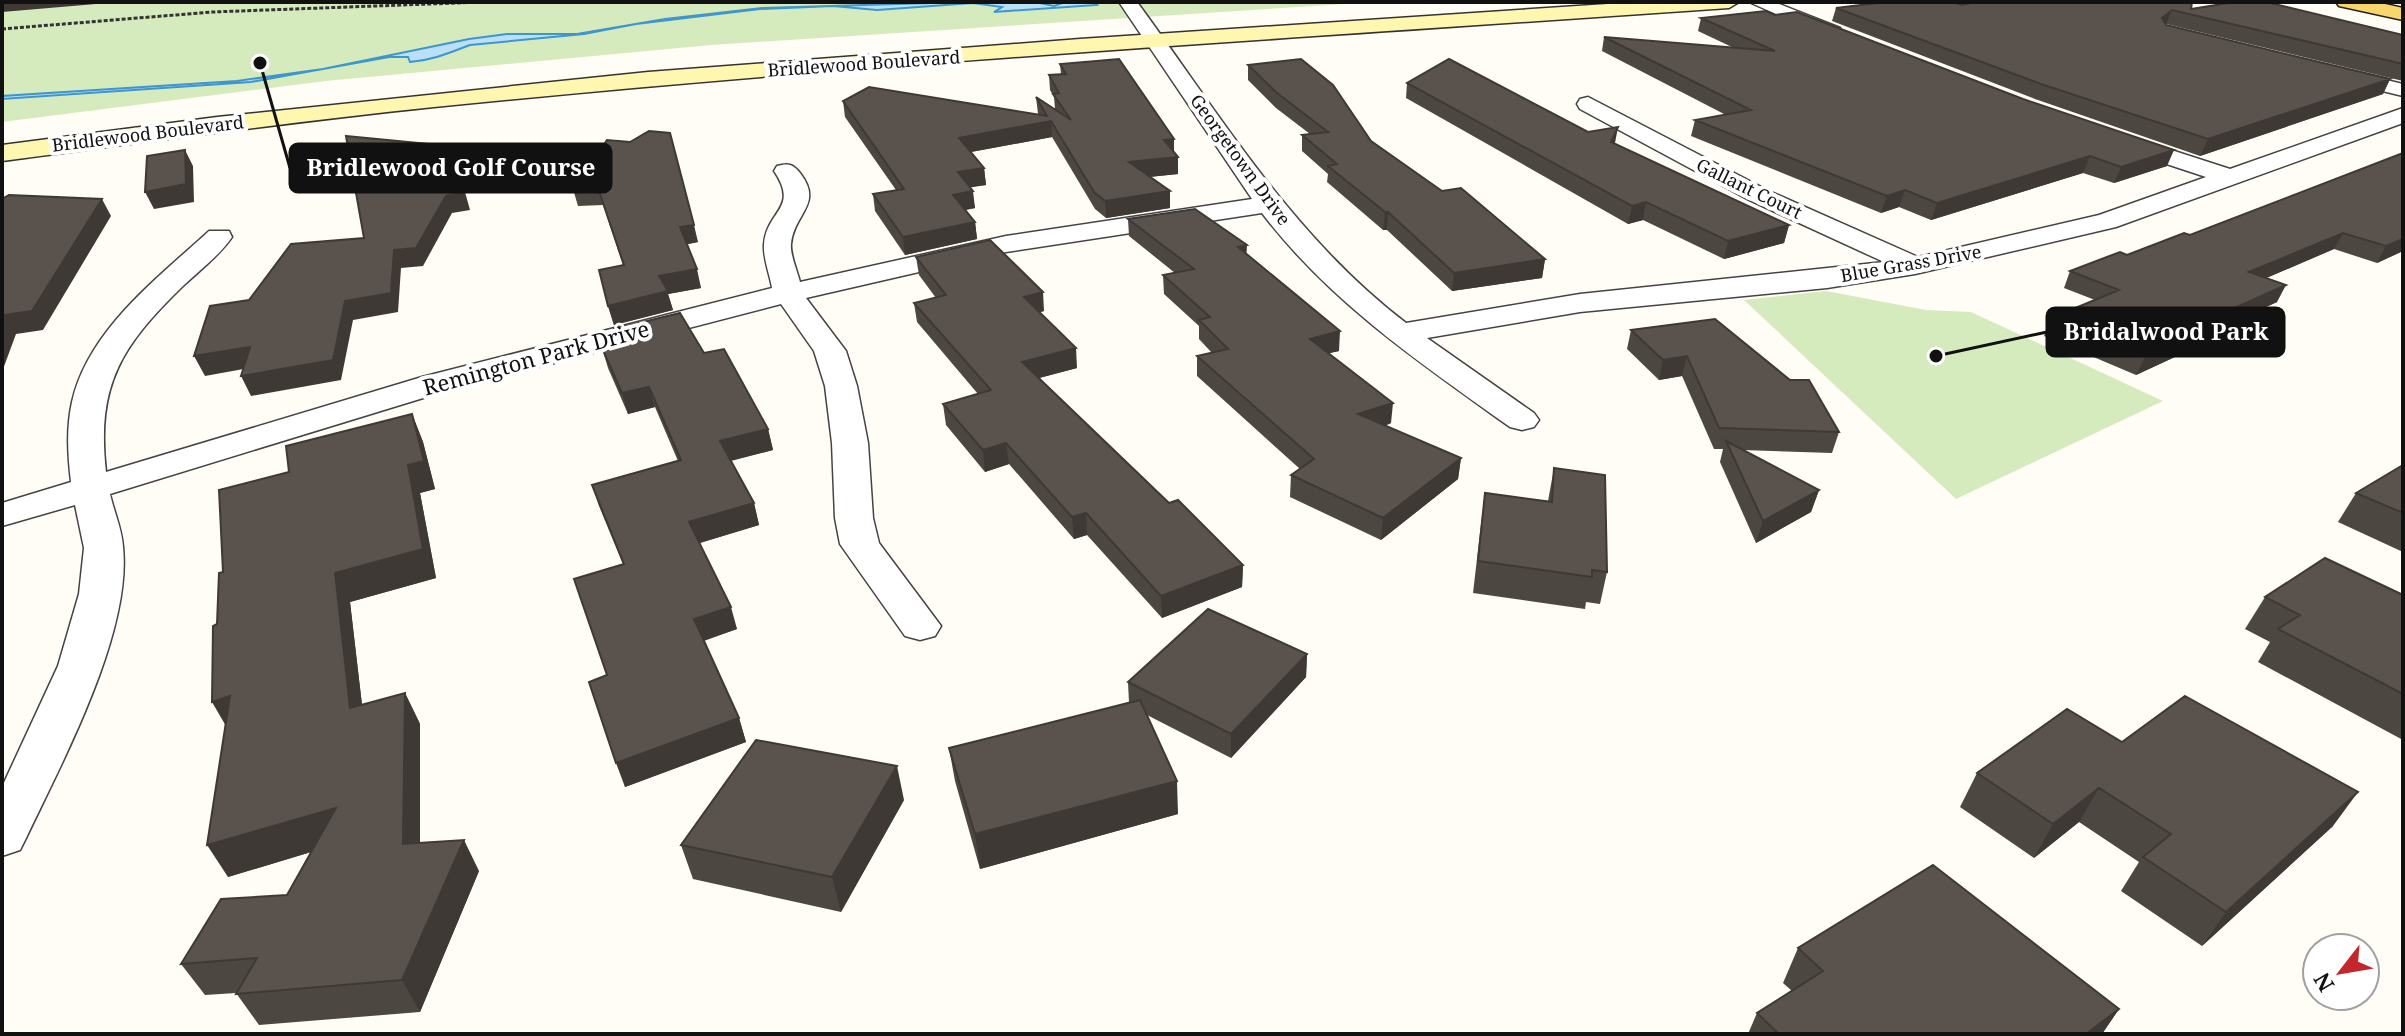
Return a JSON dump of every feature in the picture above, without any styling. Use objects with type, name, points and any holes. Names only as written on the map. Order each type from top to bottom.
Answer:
[{"type":"main road","name":"Bridlewood Boulevard","points":[[724,50],[1426,2]]},
{"type":"main road","name":"Bridlewood Boulevard","points":[[2,153],[1142,22],[1729,2]]},
{"type":"main road","points":[[2346,2],[2403,14]]},
{"type":"street","points":[[1758,2],[1850,39]]},
{"type":"street","name":"Georgetown Drive","points":[[1142,22],[1268,204],[1308,251],[1352,295],[1522,420]]},
{"type":"street","points":[[2315,69],[2403,90]]},
{"type":"street","name":"Gallant Court","points":[[1588,104],[1758,195],[1915,266]]},
{"type":"street","name":"Blue Grass Drive","points":[[1401,333],[1580,303],[1827,279],[1915,266],[2107,221],[2403,115]]},
{"type":"street","points":[[2102,135],[2231,177]]},
{"type":"street","points":[[786,171],[797,186],[796,204],[782,226],[777,246],[788,293],[830,351],[841,386],[850,443],[854,518],[860,544],[920,626]]},
{"type":"street","name":"Remington Park Drive","points":[[2,515],[434,384],[788,293],[1006,244],[1268,204]]},
{"type":"street","points":[[2,836],[77,679],[95,614],[105,554],[89,487],[84,430],[92,389],[106,358],[125,329],[219,237]]},
{"type":"path","points":[[2,29],[212,12],[484,2]]},
{"type":"green space","points":[[2,2],[1376,2],[711,45],[326,81],[2,122]]},
{"type":"green space","points":[[1826,291],[1926,310],[1971,312],[2163,401],[1956,499],[1744,300]]},
{"type":"water","points":[[966,2],[1035,2],[1054,6],[1065,2],[1094,2],[1097,5],[994,12],[1002,7],[973,3],[877,10],[833,6],[760,9],[636,24],[584,34],[470,45],[418,61],[410,62],[408,57],[389,57],[325,69],[469,39],[507,34],[577,34],[665,19],[762,8]]},
{"type":"water","points":[[322,69],[251,82],[2,99],[2,96],[237,81]]},
{"type":"building","points":[[1886,2],[1953,2],[1962,5],[1976,2],[2192,2],[2191,9],[2235,2],[2266,2],[2403,35],[2403,64],[2172,10],[2162,18],[2166,25],[2390,79],[2208,139],[2041,84],[1836,8]]},
{"type":"building","points":[[1766,11],[1775,15],[1797,12],[2023,99],[2174,150],[2121,167],[2090,156],[1937,203],[1905,190],[1887,196],[1695,120],[1751,110],[1604,37],[1775,51],[1701,18]]},
{"type":"building","points":[[1119,59],[1174,139],[1164,140],[1178,157],[1129,162],[1170,191],[1105,201],[1094,192],[1051,121],[959,138],[984,168],[958,172],[973,191],[953,195],[975,222],[903,237],[873,194],[904,189],[843,101],[869,87],[1047,116],[1036,97],[1071,120],[1053,94],[1059,93],[1049,75],[1066,74],[1060,64]]},
{"type":"building","points":[[1301,59],[1333,85],[1371,141],[1442,191],[1461,188],[1545,259],[1454,273],[1388,212],[1328,166],[1337,164],[1302,135],[1328,132],[1277,93],[1248,65]]},
{"type":"building","points":[[1449,59],[1588,132],[1618,127],[1611,142],[1789,225],[1728,241],[1646,202],[1632,206],[1407,83]]},
{"type":"building","points":[[649,131],[670,133],[694,225],[680,227],[697,269],[659,276],[668,291],[608,306],[599,270],[624,265],[598,188],[573,189],[607,140],[630,142]]},
{"type":"building","points":[[346,136],[449,146],[465,192],[446,196],[416,248],[394,250],[391,293],[345,301],[333,360],[241,376],[250,347],[194,356],[210,306],[249,300],[291,244],[364,238]]},
{"type":"building","points":[[185,150],[186,184],[145,192],[147,156]]},
{"type":"building","points":[[2403,153],[2403,239],[2386,246],[2343,233],[2249,272],[2286,285],[2188,329],[2199,333],[2145,357],[2051,318],[2119,290],[2070,271],[2120,252],[2127,255],[2184,233],[2190,235]]},
{"type":"building","points":[[9,195],[102,199],[32,311],[5,315],[2,322],[2,199]]},
{"type":"building","points":[[1195,209],[1247,245],[1238,247],[1340,331],[1310,339],[1393,403],[1358,414],[1461,458],[1383,518],[1291,475],[1314,459],[1197,356],[1228,349],[1199,320],[1210,317],[1163,275],[1194,269],[1128,219]]},
{"type":"building","points":[[990,240],[1043,292],[1024,297],[1076,348],[1022,362],[1169,503],[1178,500],[1243,565],[1161,596],[1086,513],[1072,517],[1006,443],[983,450],[943,404],[991,390],[914,303],[946,295],[916,257]]},
{"type":"building","points":[[680,313],[704,353],[724,349],[768,429],[720,441],[754,503],[689,522],[731,607],[694,619],[739,718],[616,763],[589,682],[607,675],[574,579],[624,564],[592,485],[681,460],[649,387],[622,393],[602,348],[618,345],[614,329]]},
{"type":"building","points":[[1715,319],[1790,380],[1809,380],[1839,432],[1719,428],[1687,356],[1663,360],[1631,330]]},
{"type":"building","points":[[412,414],[424,461],[408,465],[423,549],[335,573],[350,708],[405,693],[403,844],[464,840],[402,980],[236,994],[257,958],[181,964],[221,899],[287,895],[336,808],[207,845],[230,696],[212,702],[213,626],[217,624],[219,573],[223,572],[219,490],[289,472],[286,446]]},
{"type":"building","points":[[1726,441],[1819,490],[1763,521]]},
{"type":"building","points":[[2403,465],[2403,513],[2356,493]]},
{"type":"building","points":[[1554,468],[1605,475],[1607,572],[1592,570],[1592,577],[1478,561],[1485,493],[1552,502]]},
{"type":"building","points":[[2325,558],[2403,595],[2403,694],[2278,629],[2300,615],[2265,597]]},
{"type":"building","points":[[1208,609],[1307,654],[1231,734],[1128,682]]},
{"type":"building","points":[[2185,696],[2358,792],[2226,912],[2143,857],[2171,834],[2099,788],[2053,824],[1977,773],[2067,709],[2122,742]]},
{"type":"building","points":[[1140,700],[1177,781],[975,834],[949,748]]},
{"type":"building","points":[[756,740],[897,766],[832,877],[681,845]]},
{"type":"building","points":[[1933,865],[2119,1009],[2086,1034],[1779,1034],[1757,1013],[1823,971],[1798,948]]},
{"type":"place","name":"Bridlewood Golf Course","points":[[260,63]]},
{"type":"place","name":"Bridalwood Park","points":[[1936,356]]}]
